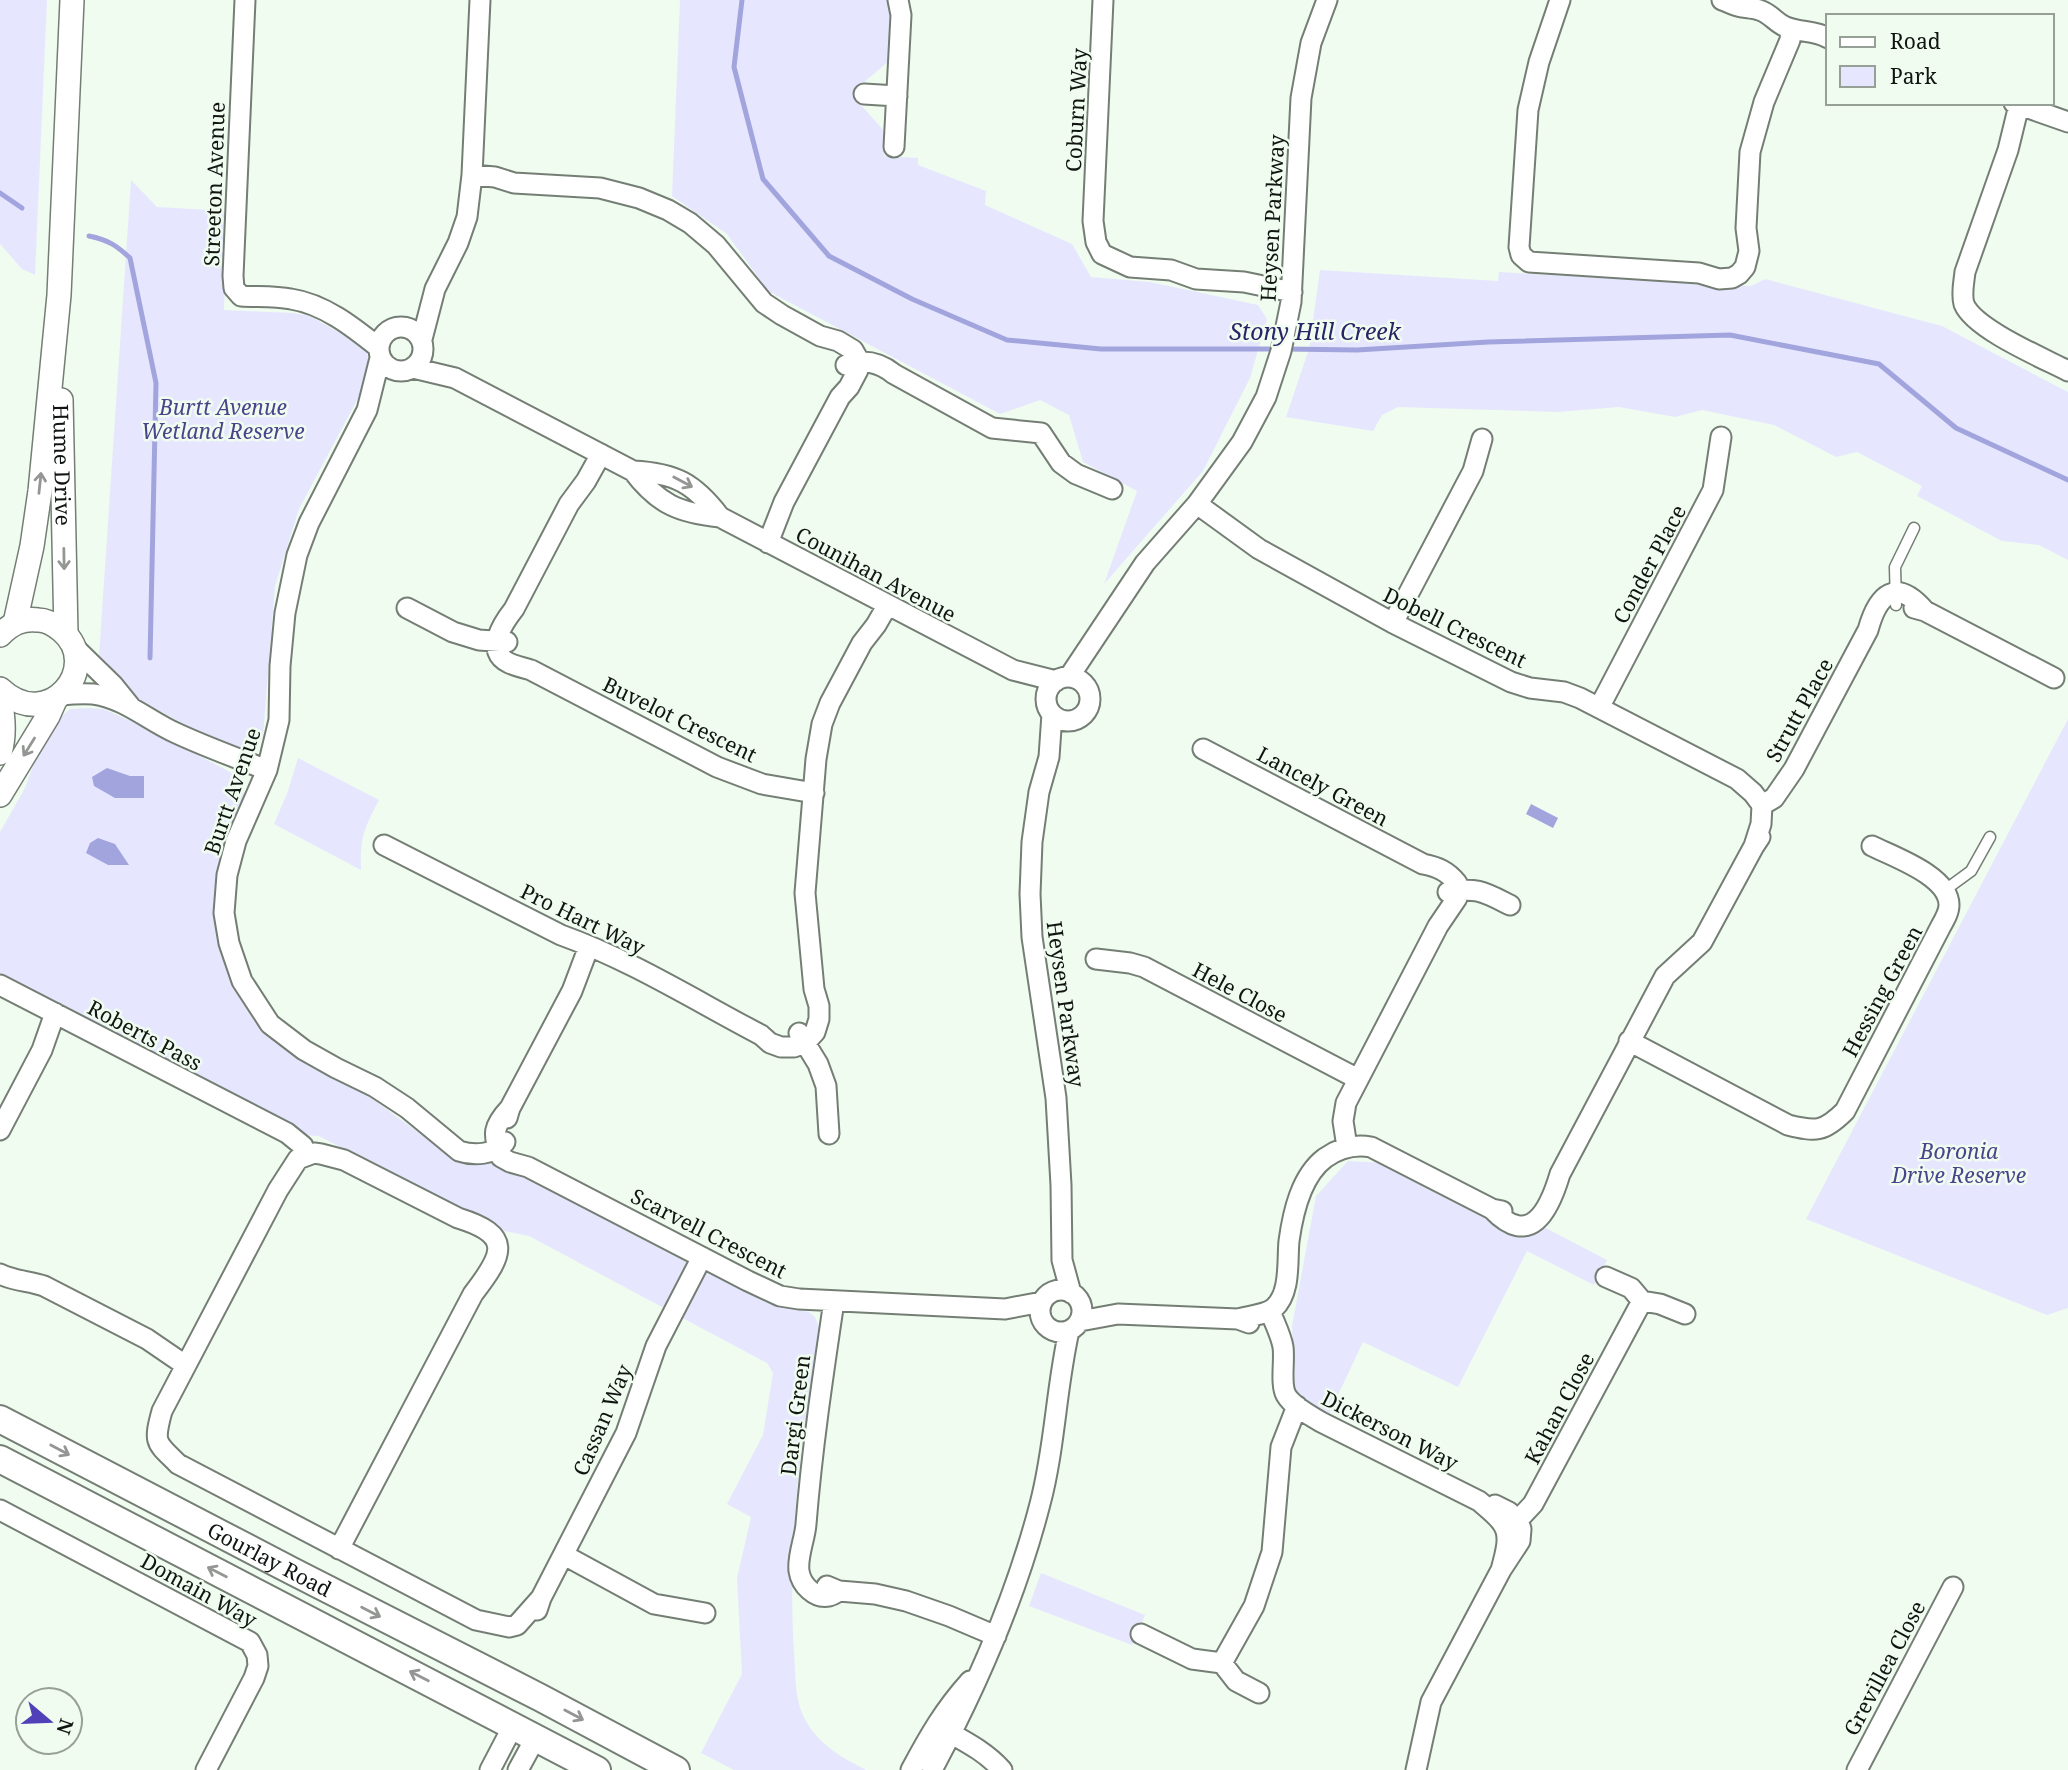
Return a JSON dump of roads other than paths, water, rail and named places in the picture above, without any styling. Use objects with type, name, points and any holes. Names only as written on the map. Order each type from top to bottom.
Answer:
[{"type":"main road","name":"Gourlay Road","points":[[0,1419],[676,1770]]},
{"type":"main road","name":"Gourlay Road","points":[[0,1459],[597,1770]]},
{"type":"main road","points":[[524,1731],[541,1698]]},
{"type":"street","name":"Hume Drive","points":[[6,627],[32,546],[40,491],[59,295],[72,0]]},
{"type":"street","name":"Streeton Avenue","points":[[245,0],[234,288],[241,296],[302,302],[349,324],[379,352]]},
{"type":"street","points":[[435,289],[380,340],[379,352],[388,368],[407,370],[421,358],[435,289],[458,243],[467,217],[472,181],[480,0]]},
{"type":"street","name":"Coburn Way","points":[[1104,0],[1093,221],[1096,242],[1102,254],[1130,267],[1171,270],[1196,279],[1292,285]]},
{"type":"street","name":"Heysen Parkway","points":[[1063,679],[1097,637],[1145,563],[1200,500],[1242,442],[1266,397],[1287,323],[1292,285],[1301,98],[1311,43],[1327,0]]},
{"type":"street","points":[[1560,0],[1539,62],[1528,110],[1519,247],[1521,255],[1529,262],[1699,274],[1728,267],[1734,262],[1746,228],[1750,152],[1773,78],[1782,62],[1788,35]]},
{"type":"street","points":[[1722,0],[1742,7],[1800,42],[1826,39]]},
{"type":"street","points":[[894,147],[901,5]]},
{"type":"street","points":[[864,94],[897,96]]},
{"type":"street","points":[[2068,122],[2020,106],[2008,150],[1965,271],[1963,289],[1964,303],[1970,313],[1988,329],[2068,371]]},
{"type":"street","points":[[472,181],[495,177],[514,183],[600,188],[639,198],[668,210],[690,223],[716,245],[764,303],[820,336],[854,366],[894,374],[992,428],[1041,433],[1061,463],[1076,474],[1112,489]]},
{"type":"street","name":"Hume Drive","points":[[58,697],[75,673],[76,660],[70,640],[59,295]]},
{"type":"street","name":"Streeton Avenue","points":[[349,324],[395,328]]},
{"type":"street","points":[[395,328],[413,330],[422,343]]},
{"type":"street","name":"Counihan Avenue","points":[[422,343],[455,378]]},
{"type":"street","name":"Burtt Avenue","points":[[379,352],[367,410],[309,523],[297,555],[285,613],[279,720],[265,776],[236,841],[227,875],[224,913],[229,943],[242,981],[270,1024],[304,1050],[375,1087],[446,1139],[499,1144]]},
{"type":"street","points":[[764,541],[854,366]]},
{"type":"street","name":"Counihan Avenue","points":[[407,370],[455,378],[634,471],[657,472],[678,478],[706,499],[720,517]]},
{"type":"street","name":"Burtt Avenue","points":[[367,410],[407,370]]},
{"type":"street","name":"Conder Place","points":[[1600,706],[1713,490],[1721,437]]},
{"type":"street","points":[[1393,623],[1472,471],[1482,439]]},
{"type":"street","points":[[407,608],[453,632],[479,640],[501,641],[514,609],[569,505],[579,477],[596,451]]},
{"type":"street","name":"Counihan Avenue","points":[[634,471],[643,484],[672,507],[694,514],[720,517],[1013,670],[1063,679]]},
{"type":"street","name":"Dobell Crescent","points":[[1200,500],[1259,548],[1393,623],[1511,682],[1530,688],[1564,692],[1600,706],[1737,779],[1768,802]]},
{"type":"street","points":[[1896,599],[1925,611],[2054,678]]},
{"type":"street","name":"Strutt Place","points":[[1768,802],[1794,769],[1868,630],[1896,599]]},
{"type":"street","points":[[829,1133],[826,1086],[818,1064],[801,1038],[815,1032],[819,1019],[805,893],[816,759],[822,724],[830,702],[862,643],[869,621],[883,604]]},
{"type":"street","points":[[6,627],[29,619],[43,620],[55,625],[132,708]]},
{"type":"street","name":"Heysen Parkway","points":[[1087,688],[1097,637]]},
{"type":"street","name":"Buvelot Crescent","points":[[501,641],[531,670],[717,767],[762,784],[814,793]]},
{"type":"street","name":"Counihan Avenue","points":[[1013,670],[1049,707]]},
{"type":"street","points":[[1063,679],[1076,679],[1087,688],[1089,695],[1084,714],[1072,721],[1065,721],[1049,707],[1049,689],[1063,679]]},
{"type":"street","points":[[0,690],[20,703],[32,705],[44,704],[58,697],[94,694],[107,697],[265,776]]},
{"type":"street","points":[[0,794],[58,697]]},
{"type":"street","points":[[0,701],[4,740],[0,753]]},
{"type":"street","name":"Heysen Parkway","points":[[932,1770],[949,1705],[980,1670],[996,1636],[1025,1557],[1041,1502],[1053,1435],[1060,1371],[1061,1185],[1056,1098],[1032,937],[1030,894],[1032,842],[1039,792],[1049,757],[1049,707]]},
{"type":"street","name":"Heysen Parkway","points":[[1049,757],[1072,721]]},
{"type":"street","name":"Lancely Green","points":[[1203,749],[1423,864],[1452,891]]},
{"type":"street","points":[[1061,1311],[1237,1319],[1272,1317],[1283,1294],[1295,1209],[1305,1181],[1317,1164],[1332,1153],[1358,1144],[1371,1147],[1492,1209],[1521,1214],[1531,1212],[1560,1174],[1665,975],[1702,942],[1754,846],[1768,802]]},
{"type":"street","name":"Pro Hart Way","points":[[384,845],[561,936],[594,948],[761,1035],[801,1038]]},
{"type":"street","points":[[1872,846],[1932,877],[1945,890]]},
{"type":"street","points":[[1347,1147],[1343,1121],[1346,1103],[1438,926],[1452,891],[1467,889],[1484,892],[1510,905]]},
{"type":"street","name":"Hessing Green","points":[[1629,1041],[1788,1125],[1815,1130],[1825,1128],[1845,1111],[1946,917],[1949,906],[1945,890]]},
{"type":"street","points":[[499,1144],[510,1108],[594,948]]},
{"type":"street","name":"Hele Close","points":[[1096,959],[1130,962],[1144,967],[1358,1079]]},
{"type":"street","name":"Roberts Pass","points":[[0,985],[268,1125],[302,1151]]},
{"type":"street","points":[[0,1130],[60,1016]]},
{"type":"street","name":"Scarvell Crescent","points":[[499,1144],[526,1162],[528,1167],[748,1282],[780,1296],[834,1301],[1061,1311]]},
{"type":"street","points":[[302,1151],[344,1160],[458,1218],[479,1237],[483,1246],[484,1258],[473,1294],[339,1549]]},
{"type":"street","name":"Cassan Way","points":[[302,1151],[288,1162],[278,1190],[162,1411],[157,1434],[159,1444],[178,1464],[476,1620],[509,1627],[517,1625],[541,1598],[626,1433],[656,1346],[702,1257]]},
{"type":"street","points":[[0,1274],[17,1281],[44,1286],[188,1360]]},
{"type":"street","points":[[1606,1277],[1631,1288],[1642,1301],[1660,1304],[1685,1314]]},
{"type":"street","name":"Dargi Green","points":[[834,1301],[814,1438],[805,1535],[809,1568],[813,1578],[839,1591],[875,1594],[906,1601],[996,1636]]},
{"type":"street","name":"Kahan Close","points":[[1511,1522],[1533,1504],[1642,1301]]},
{"type":"street","name":"Dickerson Way","points":[[1272,1317],[1282,1342],[1285,1361],[1283,1386],[1286,1396],[1297,1406],[1321,1422],[1479,1501],[1511,1522]]},
{"type":"street","points":[[1222,1663],[1254,1606],[1272,1552],[1280,1447],[1297,1406]]},
{"type":"street","name":"Domain Way","points":[[0,1510],[211,1620],[250,1642],[255,1648],[258,1666],[254,1678],[206,1770]]},
{"type":"street","points":[[1416,1770],[1431,1702],[1501,1570],[1511,1522]]},
{"type":"street","points":[[564,1555],[654,1604],[705,1613]]},
{"type":"street","name":"Grevillea Close","points":[[1857,1770],[1953,1587]]},
{"type":"street","points":[[1141,1634],[1192,1659],[1222,1663],[1236,1681],[1259,1693]]},
{"type":"street","points":[[944,1729],[987,1755],[1002,1770]]},
{"type":"street","name":"Heysen Parkway","points":[[911,1770],[944,1729]]},
{"type":"street","points":[[490,1770],[524,1731]]},
{"type":"street","points":[[518,1770],[524,1731]]},
{"type":"lane","points":[[1896,599],[1895,567],[1914,528]]},
{"type":"lane","points":[[1945,890],[1971,871],[1990,837]]},
{"type":"water","points":[[107,768],[130,776],[144,776],[144,798],[115,798],[94,786],[92,777]]},
{"type":"water","points":[[1531,804],[1558,818],[1553,828],[1526,814]]},
{"type":"water","points":[[98,838],[115,844],[129,865],[108,865],[86,853],[90,843]]},
{"type":"waterway","name":"Stony Hill Creek","points":[[742,0],[734,67],[763,179],[829,256],[912,299],[1007,340],[1101,349],[1276,349]]},
{"type":"waterway","points":[[0,193],[22,208]]},
{"type":"waterway","points":[[89,236],[111,244],[130,258],[156,383],[150,658]]},
{"type":"waterway","name":"Stony Hill Creek","points":[[1286,349],[1357,350],[1488,342],[1730,335],[1879,364],[1956,428],[2068,480]]},
{"type":"park label","name":"Burtt Avenue Wetland Reserve","points":[[223,419]]},
{"type":"park label","name":"Boronia Drive Reserve","points":[[1959,1163]]}]
